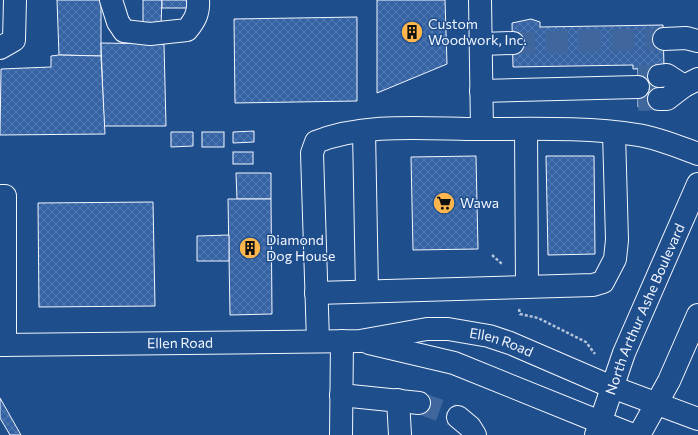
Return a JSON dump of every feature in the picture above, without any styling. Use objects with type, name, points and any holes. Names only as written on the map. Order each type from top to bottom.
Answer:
[{"type":"street","points":[[0,48],[14,40],[15,0]]},
{"type":"street","points":[[111,0],[118,22],[124,31],[150,34],[187,30],[195,20],[199,8],[198,0]]},
{"type":"street","points":[[480,0],[482,129]]},
{"type":"street","points":[[664,39],[686,38],[698,41]]},
{"type":"street","points":[[481,44],[512,43]]},
{"type":"street","points":[[481,91],[649,87],[667,76],[691,83]]},
{"type":"street","points":[[318,341],[312,153],[316,142],[326,138],[384,128],[583,129],[638,135],[671,144],[698,154]]},
{"type":"street","points":[[520,287],[526,129]]},
{"type":"street","points":[[364,131],[367,291]]},
{"type":"street","points":[[316,293],[520,287],[593,284],[603,282],[615,259],[617,240],[614,133]]},
{"type":"street","name":"North Arthur Ashe Boulevard","points":[[598,428],[627,346],[698,184]]},
{"type":"street","points":[[0,196],[5,196],[3,345]]},
{"type":"street","points":[[639,435],[669,381],[698,315]]},
{"type":"street","name":"Ellen Road","points":[[3,345],[351,341],[427,329],[469,332],[510,343],[612,387],[698,420]]},
{"type":"street","points":[[341,435],[341,395],[351,341]]},
{"type":"street","name":"Ellen Road","points":[[351,341],[454,362],[598,428],[633,435]]},
{"type":"street","points":[[341,395],[408,402],[400,435]]},
{"type":"street","points":[[458,417],[470,427],[475,435]]},
{"type":"path","points":[[492,255],[508,271],[520,287],[520,314],[538,318],[586,342],[598,359]]},
{"type":"building","points":[[57,0],[101,0],[101,56],[59,55]]},
{"type":"building","points":[[143,0],[162,0],[161,25],[143,25]]},
{"type":"building","points":[[162,0],[191,0],[191,8],[162,8]]},
{"type":"building","name":"Custom Woodwork, Inc.","points":[[377,0],[445,0],[447,64],[377,93]]},
{"type":"building","points":[[357,17],[357,101],[235,103],[234,19]]},
{"type":"building","points":[[531,19],[540,22],[540,27],[663,25],[664,68],[633,69],[633,65],[513,67],[512,23]]},
{"type":"building","points":[[101,43],[164,44],[166,126],[104,126]]},
{"type":"building","points":[[51,56],[101,56],[105,134],[0,135],[1,69],[51,67]]},
{"type":"building","points":[[658,68],[659,107],[638,107],[638,69]]},
{"type":"building","points":[[254,131],[254,142],[233,143],[233,132]]},
{"type":"building","points":[[171,132],[193,132],[193,146],[171,147]]},
{"type":"building","points":[[202,132],[224,132],[224,147],[202,147]]},
{"type":"building","points":[[233,152],[253,152],[253,164],[233,164]]},
{"type":"building","name":"Wawa","points":[[476,156],[478,249],[413,250],[411,157]]},
{"type":"building","points":[[546,156],[594,156],[595,254],[548,255]]},
{"type":"building","points":[[236,173],[271,173],[271,199],[237,199]]},
{"type":"building","name":"Diamond Dog House","points":[[228,199],[271,199],[272,314],[230,315]]},
{"type":"building","points":[[153,202],[155,306],[39,307],[38,203]]},
{"type":"building","points":[[229,235],[229,261],[197,261],[197,236]]},
{"type":"building","points":[[0,398],[21,435],[10,435],[0,418]]},
{"type":"tunnel","points":[[513,43],[664,39]]},
{"type":"tunnel","points":[[638,76],[659,76]]},
{"type":"tunnel","points":[[638,100],[659,99]]},
{"type":"tunnel","points":[[419,403],[458,417]]},
{"type":"place","name":"Custom Woodwork, Inc.","points":[[412,32]]},
{"type":"place","name":"Wawa","points":[[444,203]]},
{"type":"place","name":"Diamond Dog House","points":[[250,248]]}]
